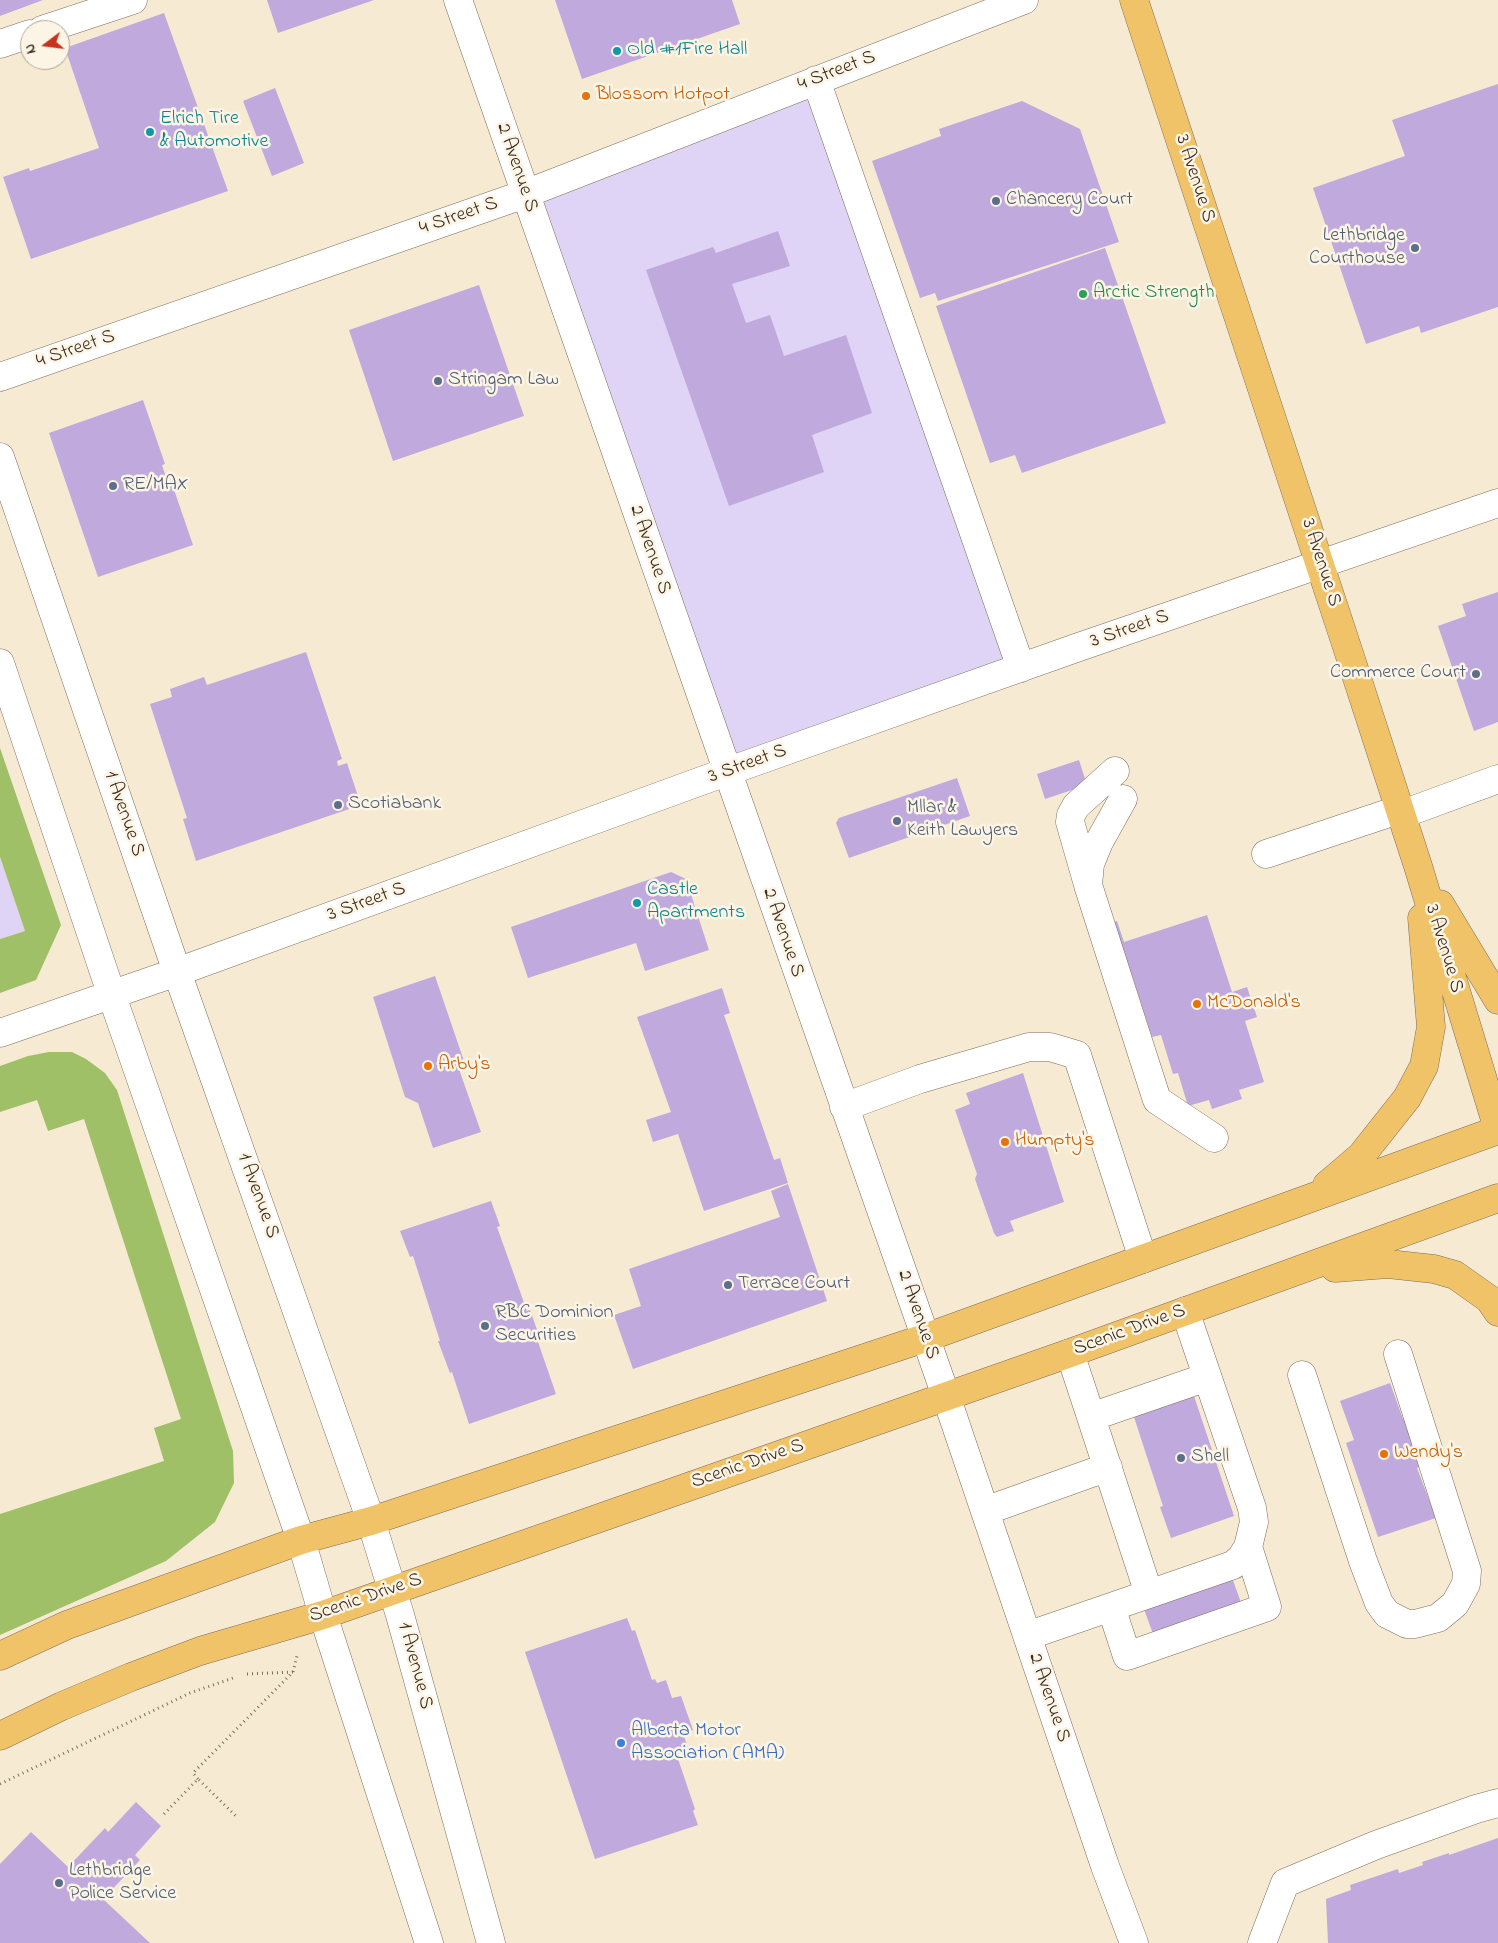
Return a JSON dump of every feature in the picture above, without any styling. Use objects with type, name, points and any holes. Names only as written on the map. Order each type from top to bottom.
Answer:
[{"type":"main road","name":"3 Avenue S","points":[[1134,0],[1321,565],[1399,812],[1418,866],[1498,1130]]},
{"type":"main road","points":[[1418,866],[1498,1000]]},
{"type":"main road","points":[[1314,1197],[1361,1156],[1407,1098],[1424,1066],[1431,1027],[1418,866]]},
{"type":"main road","points":[[0,1656],[67,1625],[302,1540],[371,1521],[925,1338],[1498,1130]]},
{"type":"main road","name":"Scenic Drive S","points":[[0,1736],[62,1706],[200,1651],[323,1615],[1299,1272],[1498,1198]]},
{"type":"main road","points":[[1299,1272],[1388,1264],[1434,1269],[1455,1275],[1489,1300],[1498,1312]]},
{"type":"street","points":[[70,21],[134,0]]},
{"type":"street","name":"2 Avenue S","points":[[458,0],[726,772],[946,1396],[1134,1943]]},
{"type":"street","name":"4 Street S","points":[[0,377],[525,194],[1024,0]]},
{"type":"street","points":[[0,44],[20,37]]},
{"type":"street","points":[[816,80],[1021,668]]},
{"type":"street","name":"1 Avenue S","points":[[0,457],[177,972],[371,1521],[491,1943]]},
{"type":"street","name":"3 Street S","points":[[0,1033],[111,993],[177,972],[726,772],[1498,503]]},
{"type":"street","points":[[0,663],[111,993],[302,1540],[323,1615],[429,1943]]},
{"type":"street","points":[[1115,771],[1076,806],[1071,815],[1070,822],[1088,885],[1157,1100],[1214,1138]]},
{"type":"street","points":[[1266,854],[1498,779]]},
{"type":"street","points":[[1088,885],[1090,864],[1096,849],[1123,799]]},
{"type":"street","points":[[844,1107],[920,1079],[1029,1047],[1050,1047],[1077,1056],[1143,1259]]},
{"type":"street","points":[[1027,1636],[1232,1565],[1241,1558],[1248,1547],[1254,1522],[1252,1508],[1185,1311]]},
{"type":"street","points":[[1070,1353],[1149,1594]]},
{"type":"street","points":[[1302,1375],[1379,1603],[1387,1614],[1407,1624],[1415,1624],[1438,1618],[1455,1604],[1466,1584],[1467,1571],[1398,1354]]},
{"type":"street","points":[[1091,1416],[1206,1377]]},
{"type":"street","points":[[985,1511],[1108,1467]]},
{"type":"street","points":[[1111,1607],[1127,1656],[1267,1607],[1248,1547]]},
{"type":"street","points":[[1262,1943],[1285,1883],[1376,1845],[1476,1808],[1498,1803]]},
{"type":"path","points":[[237,1817],[192,1773],[293,1672],[298,1653]]},
{"type":"path","points":[[0,1784],[190,1693],[248,1673],[293,1672]]},
{"type":"path","points":[[164,1814],[198,1778]]},
{"type":"shaded area","points":[[816,80],[1021,668],[726,772],[525,194]]},
{"type":"shaded area","points":[[0,857],[25,931],[0,939]]},
{"type":"green space","points":[[0,748],[61,925],[36,980],[0,993],[0,939],[25,931],[0,857]]},
{"type":"green space","points":[[49,1052],[72,1052],[86,1059],[105,1073],[117,1090],[233,1451],[234,1483],[215,1522],[166,1561],[0,1635],[0,1514],[164,1461],[154,1428],[181,1419],[84,1119],[48,1131],[37,1100],[0,1112],[0,1066],[28,1056]]},
{"type":"building","points":[[0,0],[43,0],[0,16]]},
{"type":"building","points":[[267,0],[374,0],[278,33]]},
{"type":"building","name":"Old #1Fire Hall","points":[[555,0],[732,0],[740,24],[582,79]]},
{"type":"building","name":"Elrich Tire & Automotive","points":[[164,13],[228,191],[31,259],[3,177],[29,168],[30,171],[99,148],[70,63],[70,46]]},
{"type":"building","name":"Lethbridge Courthouse","points":[[1498,84],[1498,307],[1421,333],[1419,326],[1366,344],[1313,188],[1405,156],[1392,120]]},
{"type":"building","points":[[275,88],[304,163],[272,176],[243,101]]},
{"type":"building","name":"Chancery Court","points":[[1022,101],[1080,129],[1119,242],[938,301],[935,293],[920,298],[872,161],[941,136],[939,129]]},
{"type":"building","points":[[778,231],[790,266],[732,284],[746,323],[770,315],[784,356],[846,335],[872,413],[812,435],[824,472],[729,506],[646,270],[713,247],[716,253]]},
{"type":"building","points":[[1105,248],[1166,423],[1022,473],[1015,455],[990,463],[936,306]]},
{"type":"building","points":[[479,285],[524,416],[393,461],[349,330]]},
{"type":"building","points":[[143,400],[165,464],[162,465],[168,483],[171,481],[193,545],[98,577],[49,433]]},
{"type":"building","name":"Commerce Court","points":[[1498,592],[1498,722],[1474,731],[1438,626],[1466,616],[1462,604]]},
{"type":"building","points":[[306,652],[342,759],[337,761],[338,766],[347,763],[361,805],[196,861],[183,819],[187,818],[150,704],[172,697],[170,689],[204,677],[207,685]]},
{"type":"building","points":[[1079,760],[1087,785],[1045,799],[1037,774]]},
{"type":"building","name":"Mllar & Keith Lawyers","points":[[957,778],[970,816],[849,858],[836,823],[839,818]]},
{"type":"building","name":"Castle Apartments","points":[[671,872],[686,879],[709,950],[645,971],[636,943],[528,978],[511,927]]},
{"type":"building","name":"McDonald's","points":[[1207,915],[1232,992],[1247,987],[1257,1017],[1245,1021],[1264,1082],[1239,1090],[1242,1099],[1212,1109],[1209,1100],[1188,1106],[1178,1073],[1173,1074],[1161,1035],[1152,1037],[1131,972],[1126,974],[1110,923],[1117,921],[1124,942]]},
{"type":"building","name":"Arby's","points":[[435,976],[464,1061],[460,1072],[481,1132],[433,1148],[418,1103],[405,1097],[373,997]]},
{"type":"building","points":[[722,988],[730,1013],[724,1015],[774,1160],[780,1158],[788,1183],[704,1211],[678,1134],[653,1142],[646,1120],[671,1112],[637,1017]]},
{"type":"building","name":"Humpty's","points":[[1023,1073],[1064,1202],[1010,1221],[1014,1231],[997,1237],[975,1179],[977,1174],[955,1110],[970,1104],[966,1093]]},
{"type":"building","name":"Terrace Court","points":[[788,1184],[827,1301],[633,1369],[614,1315],[641,1306],[629,1269],[780,1217],[771,1191]]},
{"type":"building","name":"RBC Dominion Securities","points":[[491,1201],[500,1226],[497,1227],[527,1311],[530,1310],[541,1341],[538,1342],[556,1394],[469,1424],[452,1372],[450,1373],[438,1341],[440,1341],[413,1256],[410,1257],[400,1231]]},
{"type":"building","name":"Wendy's","points":[[1390,1383],[1403,1419],[1409,1417],[1422,1466],[1417,1468],[1436,1518],[1378,1537],[1346,1443],[1354,1440],[1340,1401]]},
{"type":"building","name":"Shell","points":[[1192,1390],[1234,1516],[1171,1538],[1160,1507],[1163,1506],[1132,1411]]},
{"type":"building","points":[[1230,1572],[1244,1611],[1156,1642],[1141,1601]]},
{"type":"building","name":"Alberta Motor Association (AMA)","points":[[627,1618],[632,1631],[635,1630],[652,1680],[655,1679],[657,1683],[666,1680],[672,1698],[681,1696],[693,1730],[683,1734],[690,1752],[682,1755],[683,1758],[678,1759],[695,1809],[693,1811],[698,1825],[595,1859],[525,1652]]},
{"type":"building","name":"Lethbridge Police Service","points":[[136,1802],[161,1826],[135,1855],[140,1860],[103,1899],[150,1943],[0,1943],[0,1864],[31,1832],[68,1867],[105,1828],[108,1832]]},
{"type":"building","points":[[1498,1838],[1498,1943],[1328,1943],[1326,1899],[1351,1890],[1350,1885],[1398,1869],[1399,1873],[1423,1865],[1422,1862]]},
{"type":"place","name":"Old #1Fire Hall","points":[[617,51]]},
{"type":"place","name":"Blossom Hotpot","points":[[586,96]]},
{"type":"place","name":"Elrich Tire & Automotive","points":[[150,132]]},
{"type":"place","name":"Chancery Court","points":[[996,201]]},
{"type":"place","name":"Lethbridge Courthouse","points":[[1415,248]]},
{"type":"place","name":"Arctic Strength","points":[[1083,294]]},
{"type":"place","name":"Stringam Law","points":[[438,381]]},
{"type":"place","name":"RE/MAX","points":[[113,486]]},
{"type":"place","name":"Commerce Court","points":[[1476,674]]},
{"type":"place","name":"Scotiabank","points":[[338,805]]},
{"type":"place","name":"Mllar & Keith Lawyers","points":[[897,821]]},
{"type":"place","name":"Castle Apartments","points":[[637,903]]},
{"type":"place","name":"McDonald's","points":[[1197,1004]]},
{"type":"place","name":"Arby's","points":[[428,1066]]},
{"type":"place","name":"Humpty's","points":[[1005,1142]]},
{"type":"place","name":"Terrace Court","points":[[728,1285]]},
{"type":"place","name":"RBC Dominion Securities","points":[[485,1326]]},
{"type":"place","name":"Wendy's","points":[[1384,1454]]},
{"type":"place","name":"Shell","points":[[1181,1458]]},
{"type":"place","name":"Alberta Motor Association (AMA)","points":[[621,1743]]},
{"type":"place","name":"Lethbridge Police Service","points":[[59,1883]]}]
